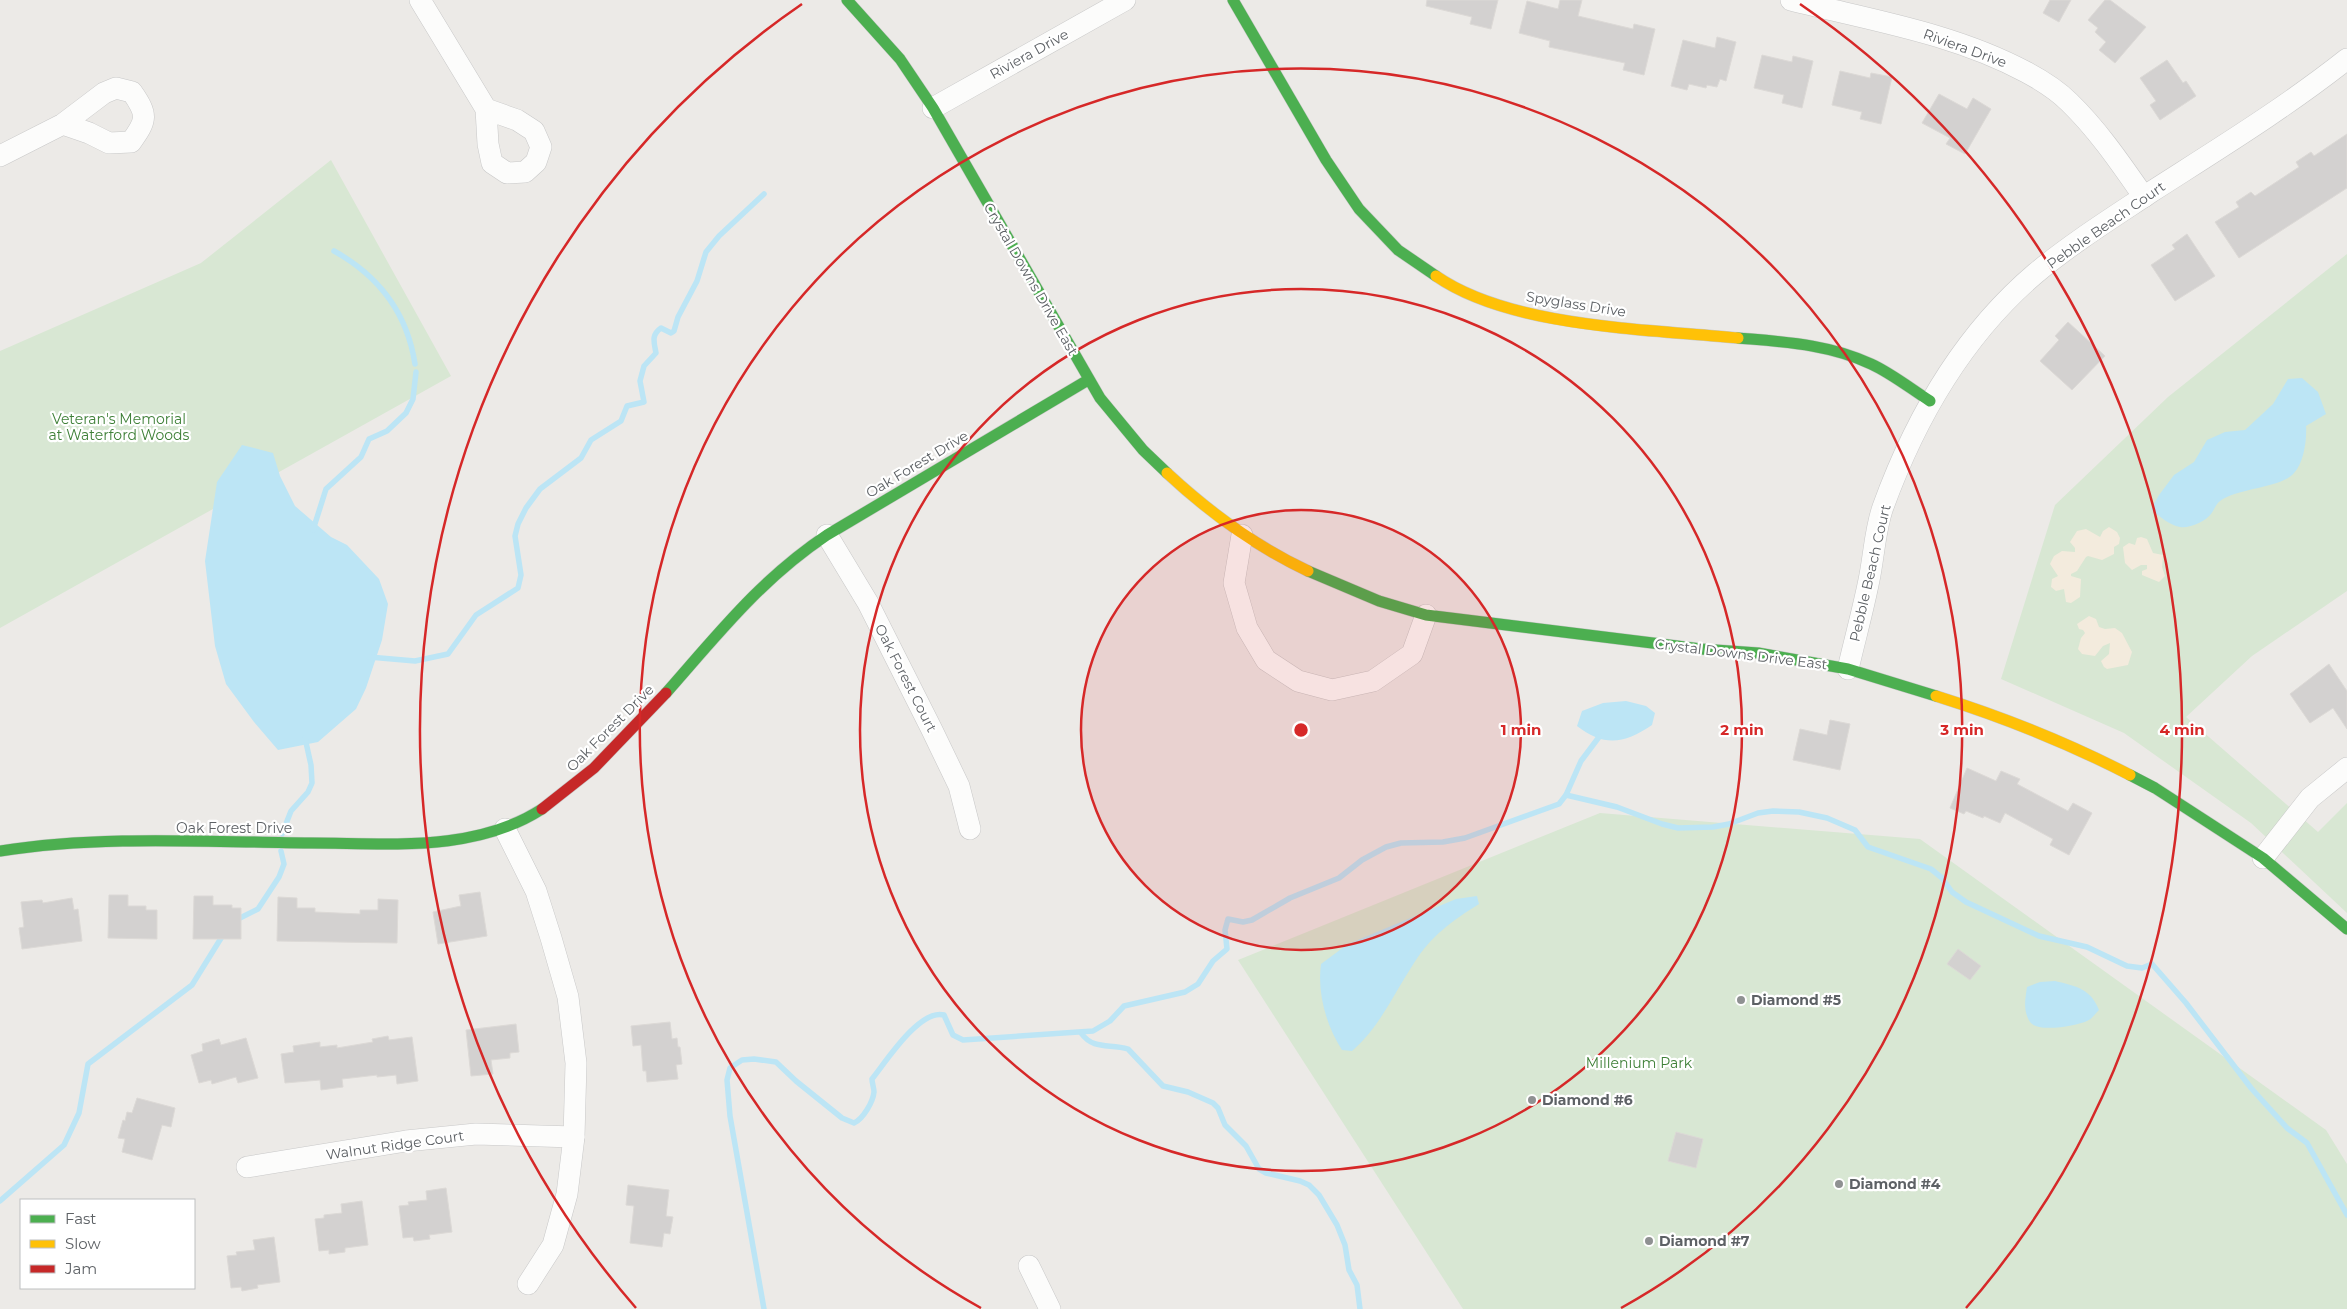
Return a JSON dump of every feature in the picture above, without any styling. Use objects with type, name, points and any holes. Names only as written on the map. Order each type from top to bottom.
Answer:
[{"type":"street","points":[[420,0],[486,109]]},
{"type":"street","name":"Crystal Downs Drive East","points":[[847,0],[900,59],[933,108],[1088,380],[1143,450],[1190,495],[1242,535],[1288,562],[1335,584],[1379,601],[1426,615],[1701,649],[1758,653],[1848,669],[1979,710],[2083,751],[2155,788],[2264,858],[2347,929]]},
{"type":"street","name":"Riviera Drive","points":[[933,108],[1125,0]]},
{"type":"street","name":"Spyglass Drive","points":[[1233,0],[1326,160],[1359,209],[1398,250],[1443,281],[1486,301],[1535,315],[1603,325],[1796,343],[1836,350],[1872,364],[1930,401]]},
{"type":"street","name":"Riviera Drive","points":[[1791,0],[1943,38],[1999,58],[2040,80],[2068,100],[2108,145],[2144,197]]},
{"type":"street","name":"Pebble Beach Court","points":[[1848,669],[1869,580],[1882,510],[1903,457],[1930,401],[1994,315],[2035,274],[2087,234],[2304,93],[2347,59]]},
{"type":"street","points":[[0,156],[63,124]]},
{"type":"street","name":"Oak Forest Drive","points":[[0,851],[25,847],[114,842],[433,843],[478,836],[505,829],[541,810],[570,790],[622,741],[754,593],[799,553],[1088,380]]},
{"type":"street","name":"Oak Forest Court","points":[[827,535],[868,603],[936,738],[959,786],[970,829]]},
{"type":"street","points":[[1242,535],[1234,583],[1247,628],[1266,660],[1298,681],[1332,690],[1373,682],[1412,654],[1426,615]]},
{"type":"street","points":[[2264,858],[2310,798],[2347,768]]},
{"type":"street","points":[[505,829],[536,891],[552,938],[568,997],[576,1063],[574,1137],[567,1194],[553,1245],[528,1284]]},
{"type":"street","name":"Walnut Ridge Court","points":[[247,1167],[406,1141],[476,1134],[574,1137]]},
{"type":"street","points":[[1029,1266],[1050,1309]]},
{"type":"green space","name":"Veteran's Memorial at Waterford Woods","points":[[331,160],[451,376],[0,628],[0,351],[201,263]]},
{"type":"green space","points":[[2347,254],[2347,591],[2252,656],[2186,717],[2318,832],[2347,803],[2347,913],[2251,823],[2124,733],[2001,679],[2055,505],[2168,397]]},
{"type":"green space","name":"Millenium Park","points":[[1600,813],[1920,839],[2326,1130],[2347,1164],[2347,1309],[1463,1309],[1238,960]]},
{"type":"sand","points":[[2109,527],[2117,532],[2120,538],[2119,544],[2114,547],[2114,554],[2102,560],[2086,557],[2077,571],[2071,574],[2071,576],[2081,579],[2080,597],[2071,603],[2066,602],[2064,589],[2056,591],[2051,587],[2052,579],[2058,576],[2050,564],[2054,556],[2062,551],[2075,552],[2075,548],[2070,542],[2077,531],[2086,529],[2100,537],[2103,531]]},
{"type":"sand","points":[[2137,538],[2147,539],[2153,553],[2163,555],[2162,567],[2165,576],[2159,582],[2142,575],[2142,571],[2147,569],[2147,565],[2141,565],[2132,570],[2125,563],[2123,547],[2129,543],[2135,545]]},
{"type":"sand","points":[[2089,616],[2096,619],[2099,627],[2105,629],[2115,628],[2122,633],[2132,652],[2128,665],[2107,669],[2104,667],[2101,661],[2109,654],[2110,643],[2103,646],[2095,656],[2082,654],[2078,649],[2081,638],[2085,633],[2079,629],[2077,624]]},
{"type":"water","points":[[2302,378],[2318,392],[2326,414],[2306,426],[2304,451],[2294,473],[2280,482],[2228,497],[2219,502],[2205,519],[2188,527],[2172,524],[2151,509],[2174,475],[2194,462],[2207,440],[2225,432],[2245,430],[2273,404],[2288,379]]},
{"type":"water","points":[[242,445],[273,453],[280,476],[295,506],[331,537],[347,545],[379,579],[388,604],[382,640],[366,688],[356,709],[318,742],[278,750],[254,722],[226,684],[215,646],[205,561],[217,482]]},
{"type":"water","points":[[1626,701],[1646,706],[1655,713],[1652,725],[1633,736],[1615,740],[1597,738],[1577,726],[1582,711],[1603,703]]},
{"type":"water","points":[[1477,896],[1479,904],[1443,929],[1428,944],[1407,974],[1379,1021],[1362,1042],[1352,1051],[1342,1050],[1331,1030],[1324,1008],[1320,986],[1321,964],[1348,944],[1456,899]]},
{"type":"water","points":[[2055,981],[2076,987],[2087,993],[2092,997],[2099,1010],[2089,1020],[2075,1025],[2049,1028],[2034,1025],[2030,1022],[2025,1010],[2027,987],[2040,982]]},
{"type":"building","points":[[1427,0],[1498,0],[1491,29],[1470,24],[1472,17],[1426,6]]},
{"type":"building","points":[[1560,0],[1582,0],[1578,16],[1633,29],[1634,24],[1655,29],[1644,75],[1623,70],[1625,63],[1549,47],[1550,41],[1519,33],[1527,1],[1558,9]]},
{"type":"building","points":[[2050,0],[2071,0],[2059,22],[2043,13]]},
{"type":"building","points":[[2105,0],[2110,0],[2146,27],[2115,63],[2099,50],[2106,42],[2095,32],[2098,28],[2088,20]]},
{"type":"building","points":[[1717,37],[1736,42],[1726,81],[1720,79],[1717,87],[1707,85],[1706,88],[1689,84],[1687,90],[1671,86],[1683,40],[1715,48]]},
{"type":"building","points":[[1762,55],[1792,62],[1793,56],[1813,61],[1802,108],[1782,103],[1784,95],[1754,88]]},
{"type":"building","points":[[2167,60],[2183,83],[2186,81],[2196,96],[2160,120],[2150,105],[2156,101],[2140,78]]},
{"type":"building","points":[[1840,71],[1870,78],[1871,73],[1892,77],[1881,124],[1860,119],[1862,112],[1832,105]]},
{"type":"building","points":[[1939,94],[1967,109],[1973,98],[1991,109],[1965,154],[1946,144],[1950,138],[1922,123]]},
{"type":"building","points":[[2347,134],[2347,188],[2239,258],[2215,222],[2239,207],[2236,202],[2251,192],[2255,196],[2299,167],[2296,162],[2311,152],[2314,156]]},
{"type":"building","points":[[2187,234],[2215,276],[2175,301],[2151,265],[2175,249],[2172,245]]},
{"type":"building","points":[[2068,322],[2105,356],[2072,390],[2040,361],[2059,340],[2055,336]]},
{"type":"building","points":[[2329,664],[2347,691],[2347,729],[2333,708],[2310,723],[2290,694]]},
{"type":"building","points":[[1830,720],[1850,724],[1840,770],[1793,760],[1800,729],[1827,735]]},
{"type":"building","points":[[1967,768],[1996,781],[2001,771],[2020,779],[2017,784],[2068,811],[2073,803],[2092,813],[2069,855],[2050,845],[2053,839],[2005,813],[2000,823],[1984,816],[1983,818],[1966,811],[1964,814],[1950,808]]},
{"type":"building","points":[[480,892],[487,936],[438,944],[433,912],[461,906],[459,895]]},
{"type":"building","points":[[109,895],[128,895],[128,906],[146,906],[146,910],[157,910],[157,939],[108,938]]},
{"type":"building","points":[[194,896],[213,896],[213,905],[232,905],[232,908],[241,908],[241,939],[193,939]]},
{"type":"building","points":[[278,897],[297,898],[297,908],[315,908],[315,912],[360,914],[360,910],[378,910],[378,899],[398,900],[397,943],[277,941]]},
{"type":"building","points":[[72,898],[74,910],[78,909],[82,941],[22,949],[19,928],[24,927],[21,902],[42,900],[43,903]]},
{"type":"building","points":[[1958,949],[1981,966],[1970,980],[1947,964]]},
{"type":"building","points":[[670,1022],[672,1039],[677,1038],[678,1047],[680,1047],[682,1064],[676,1065],[678,1079],[647,1082],[646,1071],[643,1071],[641,1045],[633,1046],[631,1026]]},
{"type":"building","points":[[516,1024],[519,1052],[510,1053],[510,1058],[491,1060],[493,1074],[471,1076],[466,1030]]},
{"type":"building","points":[[388,1036],[389,1040],[412,1037],[418,1081],[397,1084],[396,1075],[377,1077],[377,1075],[342,1079],[343,1087],[321,1090],[320,1080],[285,1083],[281,1054],[294,1052],[293,1046],[320,1042],[320,1047],[337,1045],[337,1048],[373,1042],[372,1039]]},
{"type":"building","points":[[246,1038],[258,1078],[238,1083],[236,1077],[212,1084],[211,1080],[199,1083],[191,1055],[203,1051],[202,1044],[219,1039],[221,1045]]},
{"type":"building","points":[[137,1098],[175,1108],[171,1127],[162,1125],[152,1160],[122,1152],[125,1139],[118,1138],[123,1120],[125,1121],[127,1112],[132,1113]]},
{"type":"building","points":[[1676,1132],[1703,1139],[1696,1168],[1668,1161]]},
{"type":"building","points":[[628,1185],[669,1190],[666,1216],[673,1217],[670,1234],[664,1233],[662,1247],[630,1243],[634,1206],[626,1205]]},
{"type":"building","points":[[446,1188],[452,1232],[429,1235],[430,1239],[414,1241],[413,1237],[403,1238],[399,1206],[409,1205],[408,1202],[427,1200],[426,1191]]},
{"type":"building","points":[[362,1201],[368,1245],[345,1248],[345,1252],[329,1254],[329,1250],[319,1251],[315,1219],[324,1218],[324,1215],[342,1213],[341,1204]]},
{"type":"building","points":[[274,1237],[280,1282],[257,1285],[258,1288],[242,1291],[241,1287],[231,1288],[227,1256],[237,1255],[236,1252],[255,1250],[253,1240]]},
{"type":"waterway","points":[[369,657],[415,661],[448,654],[476,615],[518,588],[521,575],[515,536],[518,524],[526,508],[540,489],[581,458],[591,440],[621,421],[627,406],[644,402],[640,381],[644,366],[656,353],[654,339],[656,333],[661,328],[671,333],[674,331],[678,317],[697,281],[706,252],[719,236],[764,194]]},
{"type":"waterway","points":[[334,251],[365,272],[388,297],[398,312],[405,328],[415,364]]},
{"type":"waterway","points":[[313,530],[326,489],[361,457],[369,439],[387,431],[406,413],[413,399],[416,372]]},
{"type":"waterway","points":[[764,1309],[730,1116],[727,1080],[730,1068],[742,1060],[754,1059],[776,1062],[796,1081],[842,1118],[854,1123],[864,1114],[872,1100],[874,1092],[872,1079],[904,1038],[924,1020],[935,1015],[944,1015],[953,1035],[963,1040],[1093,1031],[1110,1021],[1124,1006],[1185,992],[1198,984],[1213,961],[1227,949],[1225,930],[1228,919],[1243,922],[1252,920],[1290,898],[1339,878],[1362,860],[1386,847],[1401,843],[1443,842],[1465,838],[1559,804],[1566,795],[1581,761],[1599,737]]},
{"type":"waterway","points":[[282,834],[291,811],[308,792],[312,783],[311,765],[305,738]]},
{"type":"waterway","points":[[1566,795],[1617,807],[1678,828],[1713,827],[1729,824],[1758,813],[1773,811],[1799,812],[1827,818],[1855,830],[1868,847],[1931,869],[1942,878],[1952,892],[1966,902],[2039,936],[2087,947],[2127,966],[2142,968],[2152,964],[2186,1003],[2251,1088],[2287,1128],[2307,1143],[2347,1215]]},
{"type":"waterway","points":[[236,920],[258,909],[279,877],[284,864],[281,851]]},
{"type":"waterway","points":[[0,1201],[64,1145],[79,1113],[88,1064],[192,985],[223,935]]},
{"type":"waterway","points":[[1081,1033],[1091,1042],[1103,1046],[1128,1049],[1163,1086],[1188,1092],[1213,1103],[1218,1108],[1225,1125],[1246,1146],[1259,1169],[1266,1173],[1309,1185],[1319,1195],[1337,1225],[1345,1245],[1349,1270],[1357,1285],[1360,1309]]},
{"type":"traffic: fast","points":[[847,0],[900,59],[933,108],[1100,398],[1143,450],[1167,473]]},
{"type":"traffic: fast","points":[[1233,0],[1326,160],[1359,209],[1398,250],[1436,276]]},
{"type":"traffic: fast","points":[[1738,338],[1806,345],[1855,357],[1886,372],[1930,401]]},
{"type":"traffic: fast","points":[[666,693],[741,608],[803,552],[827,535],[1088,380]]},
{"type":"traffic: fast","points":[[1308,571],[1379,601],[1426,615],[1701,649],[1758,653],[1848,669],[1936,696]]},
{"type":"traffic: fast","points":[[2130,775],[2155,788],[2263,858],[2347,929]]},
{"type":"traffic: fast","points":[[0,851],[38,846],[116,841],[370,844],[430,842],[488,833],[516,823],[542,809]]},
{"type":"traffic: slow","points":[[1436,276],[1467,293],[1502,306],[1541,316],[1623,328],[1738,338]]},
{"type":"traffic: slow","points":[[1167,473],[1200,502],[1251,540],[1308,571]]},
{"type":"traffic: slow","points":[[1936,696],[2035,731],[2130,775]]},
{"type":"traffic: jam","points":[[542,809],[594,768],[666,693]]},
{"type":"place","name":"Diamond #5","points":[[1741,1000]]},
{"type":"place","name":"Diamond #6","points":[[1532,1100]]},
{"type":"place","name":"Diamond #4","points":[[1839,1184]]},
{"type":"place","name":"Diamond #7","points":[[1649,1241]]}]
